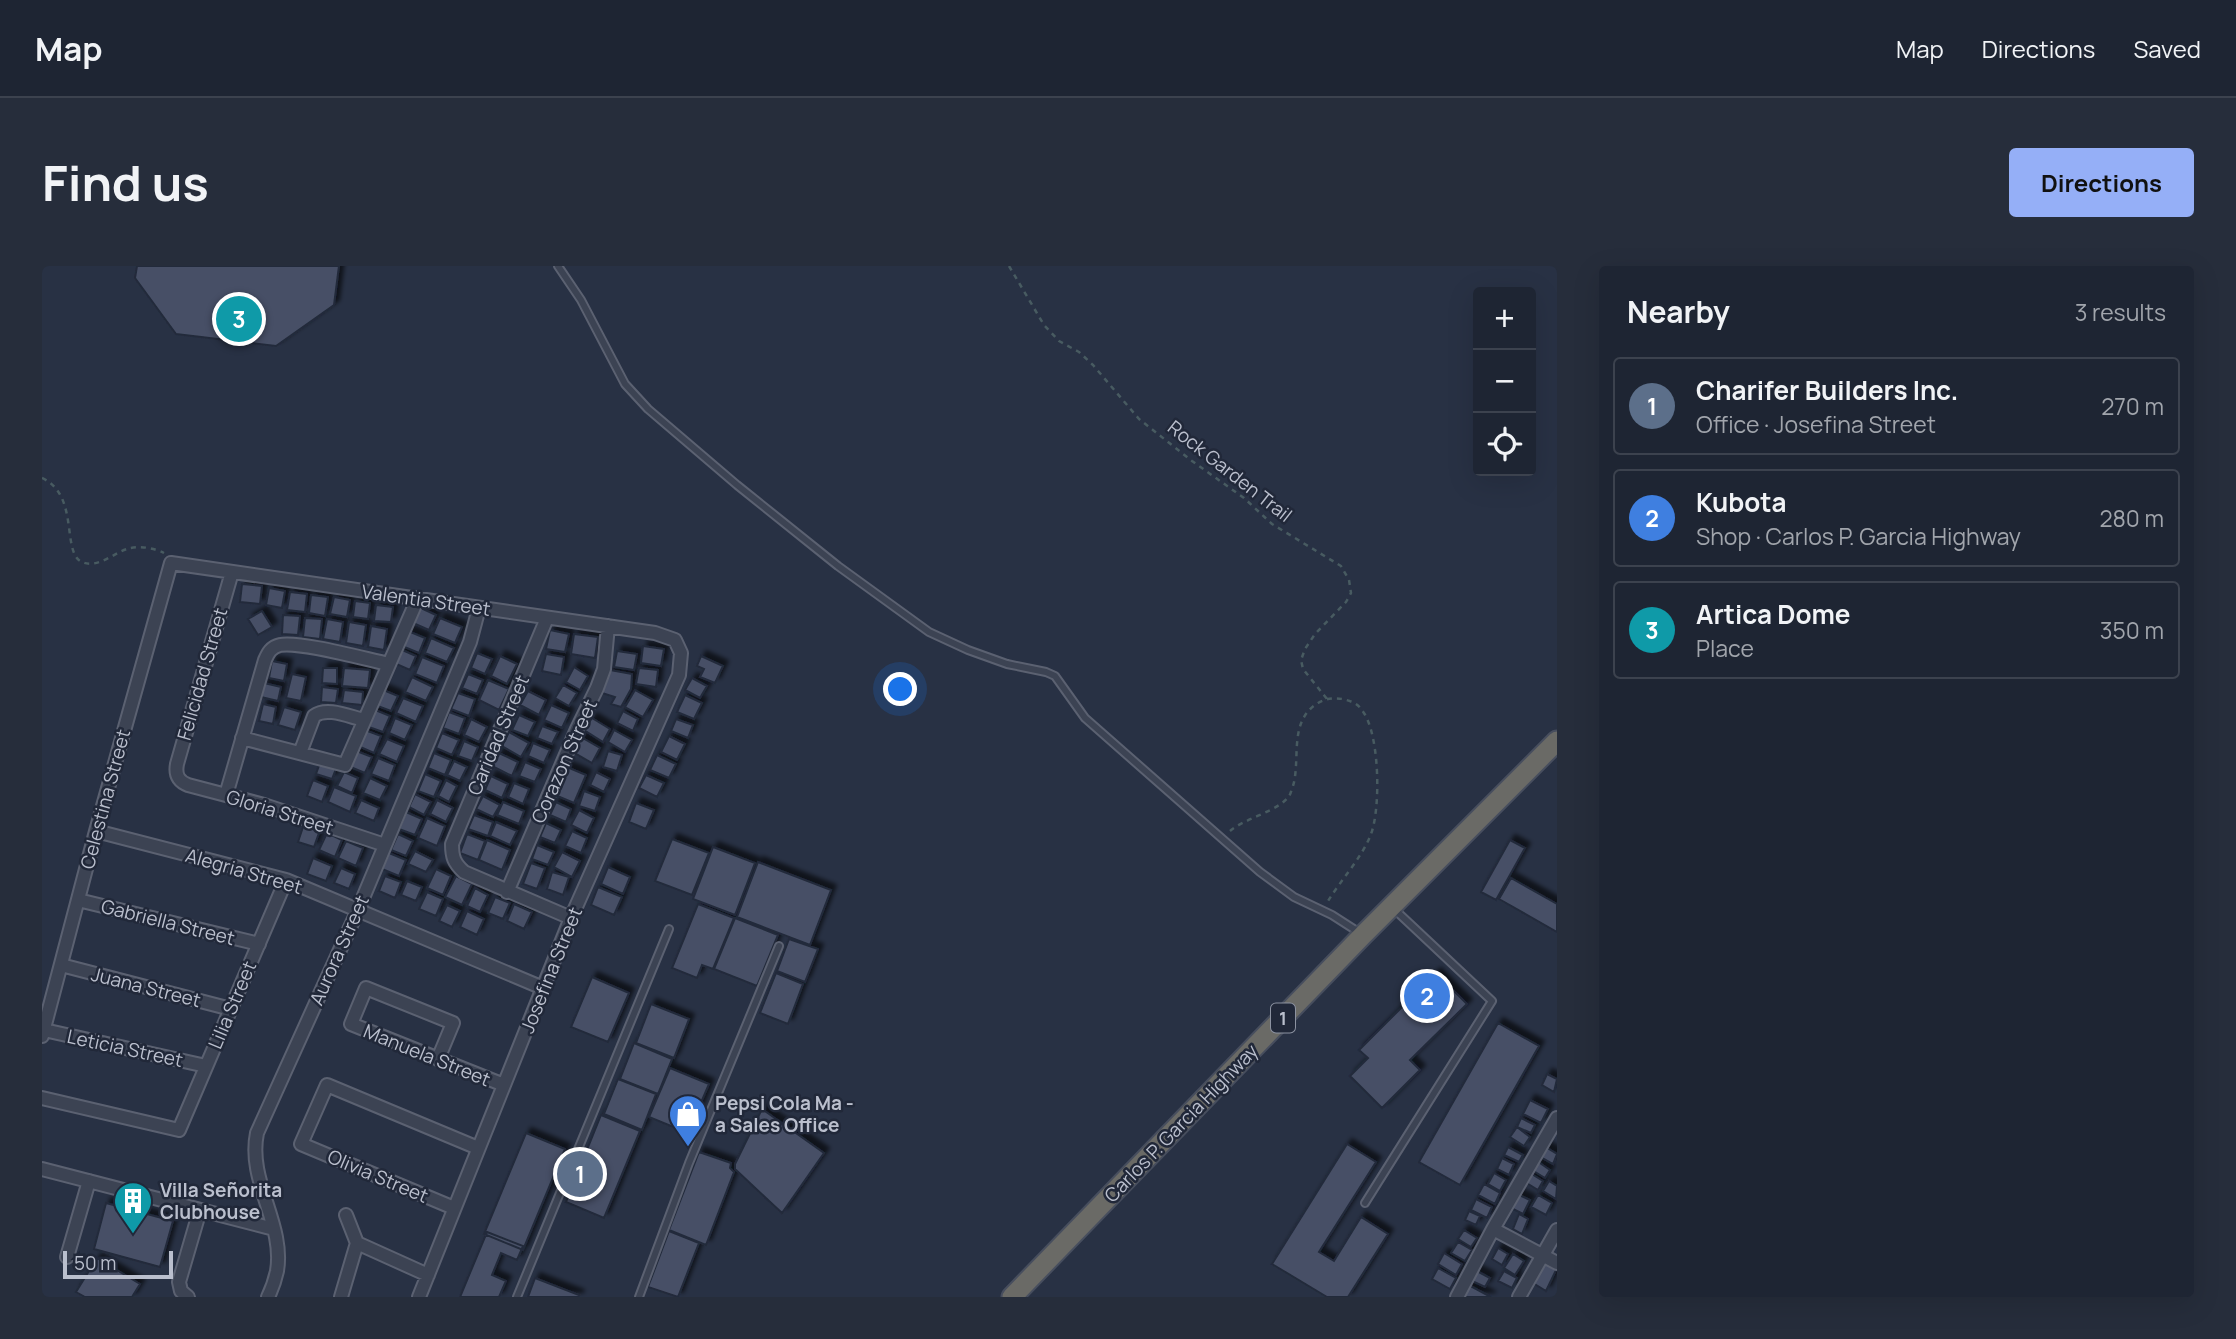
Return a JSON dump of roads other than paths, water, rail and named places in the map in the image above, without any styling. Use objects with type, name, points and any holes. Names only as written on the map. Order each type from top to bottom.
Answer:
[{"type":"highway","name":"Carlos P. Garcia Highway","points":[[1012,1297],[1363,935],[1557,740]]},
{"type":"street","name":"Valentia Street","points":[[171,563],[608,626],[668,636],[678,645]]},
{"type":"street","name":"Celestina Street","points":[[43,1033],[171,563]]},
{"type":"street","name":"Felicidad Street","points":[[177,777],[177,764],[232,572]]},
{"type":"street","points":[[242,738],[345,765],[418,598]]},
{"type":"street","name":"Aurora Street","points":[[268,1297],[277,1271],[278,1258],[274,1228],[255,1164],[257,1133],[358,910],[470,642],[479,608]]},
{"type":"street","name":"Caridad Street","points":[[507,892],[464,872],[455,863],[452,844],[547,618]]},
{"type":"street","name":"Corazon Street","points":[[507,892],[597,688],[604,668],[608,626]]},
{"type":"street","points":[[226,795],[265,660],[273,648],[279,645],[304,647],[389,664]]},
{"type":"street","name":"Josefina Street","points":[[419,1297],[571,918],[679,675],[681,653],[678,645]]},
{"type":"street","points":[[300,753],[314,716],[318,713],[331,712],[365,720]]},
{"type":"street","name":"Gloria Street","points":[[177,777],[181,783],[307,818],[385,845]]},
{"type":"street","name":"Alegria Street","points":[[96,831],[286,880],[543,988]]},
{"type":"street","name":"Lilia Street","points":[[42,1098],[179,1130],[286,880]]},
{"type":"street","points":[[507,892],[571,918]]},
{"type":"street","name":"Gabriella Street","points":[[78,900],[259,944]]},
{"type":"street","name":"Juana Street","points":[[61,965],[231,1009]]},
{"type":"street","name":"Manuela Street","points":[[438,1059],[453,1023],[366,988],[351,1024],[438,1059],[504,1085]]},
{"type":"street","name":"Leticia Street","points":[[43,1033],[206,1066]]},
{"type":"street","name":"Olivia Street","points":[[454,1208],[302,1144],[327,1084],[478,1148]]},
{"type":"street","points":[[1457,1297],[1557,1118]]},
{"type":"street","points":[[42,1169],[274,1228]]},
{"type":"street","points":[[67,1257],[89,1181]]},
{"type":"street","points":[[188,1297],[181,1291],[179,1282],[200,1210]]},
{"type":"street","points":[[341,1297],[357,1243],[346,1215]]},
{"type":"street","points":[[1493,1229],[1557,1263]]},
{"type":"street","points":[[1520,1297],[1557,1230]]},
{"type":"street","points":[[357,1243],[428,1275]]},
{"type":"lane","points":[[558,266],[582,300],[625,384],[648,409],[808,543],[929,632],[968,650],[1055,676],[1085,718],[1260,872],[1294,897],[1343,920],[1363,935]]},
{"type":"lane","points":[[1365,1203],[1492,1001],[1392,906]]},
{"type":"lane","points":[[517,1297],[669,929]]},
{"type":"lane","points":[[639,1297],[689,1163],[779,946]]},
{"type":"place","name":"Artica Dome","points":[[239,319]]},
{"type":"place","name":"Kubota","points":[[1427,996]]},
{"type":"place","name":"Pepsi Cola Ma - a Sales Office","points":[[688,1148]]},
{"type":"place","name":"Charifer Builders Inc.","points":[[580,1174]]},
{"type":"place","name":"Villa Señorita Clubhouse","points":[[133,1235]]}]
